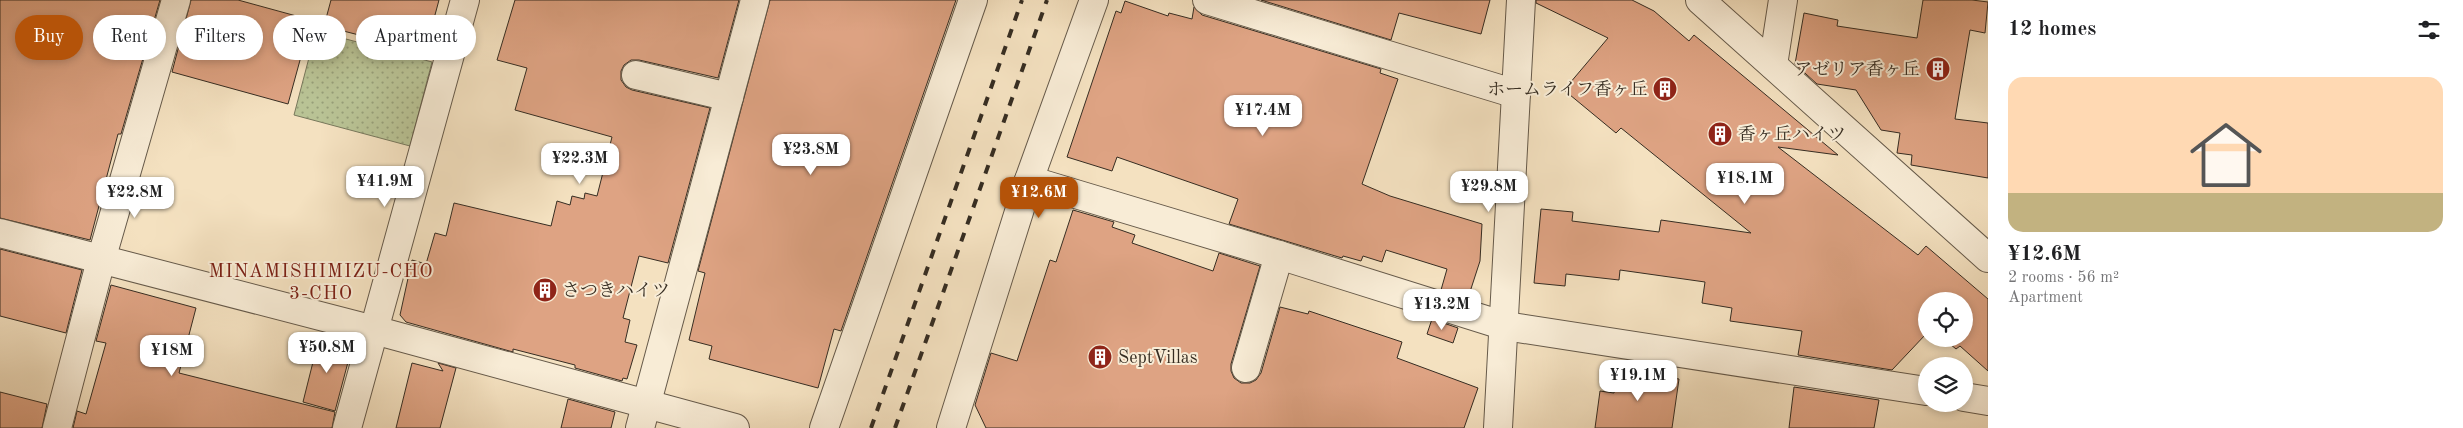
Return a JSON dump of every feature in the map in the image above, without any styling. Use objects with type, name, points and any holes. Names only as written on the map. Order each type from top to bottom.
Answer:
[{"type":"street","points":[[57,428],[101,260],[176,0]]},
{"type":"street","points":[[347,428],[465,0]]},
{"type":"street","points":[[644,416],[754,0]]},
{"type":"street","points":[[824,428],[973,0]]},
{"type":"street","points":[[951,428],[1029,180],[1094,0]]},
{"type":"street","points":[[1207,0],[1280,10],[1516,94]]},
{"type":"street","points":[[1498,428],[1505,326],[1521,0]]},
{"type":"street","points":[[1700,0],[1988,258]]},
{"type":"street","points":[[1773,65],[1782,0]]},
{"type":"street","points":[[636,75],[728,97]]},
{"type":"street","points":[[1029,180],[1279,255],[1505,326],[1918,390]]},
{"type":"street","points":[[0,233],[374,330],[644,416],[735,428]]},
{"type":"street","points":[[1246,368],[1279,255]]},
{"type":"street","points":[[1973,398],[1988,401]]},
{"type":"green space","points":[[346,39],[356,42],[356,60],[425,60],[432,62],[410,146],[294,115],[308,60],[346,60]]},
{"type":"building","points":[[0,0],[160,0],[156,15],[93,15],[93,60],[143,60],[121,134],[118,134],[90,240],[0,218]]},
{"type":"building","points":[[191,0],[238,0],[293,15],[273,15],[273,60],[300,60],[288,104],[172,72],[176,57],[176,60],[263,60],[263,15],[187,15]]},
{"type":"building","points":[[331,0],[439,0],[435,15],[356,15],[356,34],[346,32],[346,15],[327,15]]},
{"type":"building","points":[[515,0],[739,0],[718,78],[639,60],[631,60],[624,65],[621,71],[621,80],[626,87],[632,90],[710,108],[668,263],[639,256],[623,318],[630,320],[625,342],[637,345],[627,379],[623,378],[622,381],[575,368],[575,365],[513,349],[513,352],[406,322],[400,315],[412,260],[426,264],[435,233],[446,236],[454,203],[551,226],[557,201],[570,205],[572,196],[584,199],[585,193],[597,196],[612,137],[515,110],[527,68],[497,60]]},
{"type":"building","points":[[770,0],[956,0],[841,331],[834,329],[818,388],[709,359],[712,346],[689,340],[705,273],[698,271]]},
{"type":"building","points":[[1261,0],[1490,0],[1481,34],[1399,13],[1391,40]]},
{"type":"building","points":[[1536,0],[1632,0],[1654,11],[1689,41],[1694,35],[1838,155],[1778,147],[1918,255],[1926,246],[1988,299],[1988,371],[1961,347],[1973,347],[1973,292],[1918,292],[1918,342],[1892,370],[1798,355],[1802,331],[1730,321],[1732,308],[1702,303],[1705,282],[1620,270],[1619,280],[1566,274],[1565,286],[1534,283],[1541,209],[1573,212],[1572,221],[1659,232],[1661,220],[1751,233],[1621,128],[1616,133],[1564,90],[1608,38],[1536,3]]},
{"type":"building","points":[[1923,0],[1972,0],[1988,2],[1985,33],[1970,30],[1955,119],[1988,123],[1988,178],[1911,165],[1912,155],[1897,153],[1900,133],[1881,130],[1856,90],[1817,84],[1795,64],[1804,13],[1838,20],[1837,26],[1917,38]]},
{"type":"building","points":[[1125,1],[1168,16],[1169,13],[1192,19],[1194,7],[1202,15],[1381,69],[1380,73],[1398,79],[1362,184],[1390,196],[1482,224],[1480,261],[1468,298],[1441,290],[1447,269],[1386,250],[1382,262],[1363,256],[1361,261],[1343,256],[1342,258],[1229,224],[1238,199],[1117,157],[1112,171],[1067,157],[1116,11],[1121,13]]},
{"type":"building","points":[[1073,210],[1114,222],[1112,227],[1135,235],[1132,243],[1213,271],[1219,253],[1260,266],[1231,364],[1234,378],[1241,383],[1250,383],[1256,380],[1261,373],[1280,307],[1308,314],[1309,311],[1402,342],[1397,358],[1478,388],[1464,428],[986,428],[975,405],[991,353],[1017,361],[1050,260],[1056,262]]},
{"type":"building","points":[[0,249],[82,270],[66,333],[0,316]]},
{"type":"building","points":[[111,285],[196,308],[179,373],[335,412],[332,428],[73,428],[77,411],[86,414],[106,343],[96,341]]},
{"type":"building","points":[[1432,319],[1458,328],[1453,343],[1427,334]]},
{"type":"building","points":[[319,338],[352,347],[335,411],[303,402]]},
{"type":"building","points":[[412,363],[443,371],[438,363],[456,368],[440,428],[396,428]]},
{"type":"building","points":[[1617,370],[1679,379],[1672,428],[1595,428],[1600,391],[1614,393]]},
{"type":"building","points":[[1794,387],[1879,400],[1874,428],[1789,428]]},
{"type":"building","points":[[0,392],[47,404],[42,428],[0,428]]},
{"type":"building","points":[[568,399],[615,412],[611,428],[561,428]]},
{"type":"railway","points":[[871,428],[1022,0]]},
{"type":"railway","points":[[895,428],[1047,0]]},
{"type":"place","name":"アゼリア香ヶ丘","points":[[1938,69]]},
{"type":"place","name":"ホームライフ香ヶ丘","points":[[1665,89]]},
{"type":"place","name":"香ヶ丘ハイツ","points":[[1720,134]]},
{"type":"place","name":"さつきハイツ","points":[[545,290]]},
{"type":"place","name":"SeptVillas","points":[[1100,357]]},
{"type":"district","name":"MINAMISHIMIZU-CHO 3-CHO","points":[[321,281]]}]
